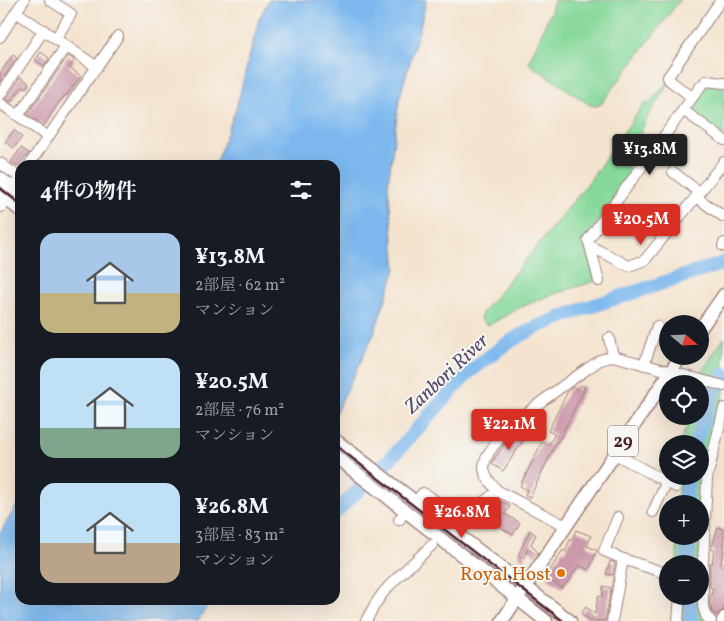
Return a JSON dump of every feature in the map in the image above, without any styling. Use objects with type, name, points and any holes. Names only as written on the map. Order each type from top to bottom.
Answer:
[{"type":"main road","points":[[0,178],[15,182]]},
{"type":"main road","points":[[1,202],[15,208]]},
{"type":"main road","points":[[709,316],[724,295]]},
{"type":"main road","name":"29","points":[[502,621],[675,365]]},
{"type":"main road","points":[[340,444],[570,621]]},
{"type":"main road","points":[[340,460],[546,621]]},
{"type":"street","points":[[0,37],[24,0]]},
{"type":"street","points":[[50,0],[71,14],[56,38]]},
{"type":"street","points":[[692,97],[669,80],[668,77],[721,0]]},
{"type":"street","points":[[16,12],[97,67]]},
{"type":"street","points":[[0,95],[44,30]]},
{"type":"street","points":[[32,160],[118,36]]},
{"type":"street","points":[[18,116],[66,46]]},
{"type":"street","points":[[599,281],[588,240],[692,97],[706,81],[724,83]]},
{"type":"street","points":[[0,103],[48,137]]},
{"type":"street","points":[[683,110],[724,140]]},
{"type":"street","points":[[590,246],[629,266],[645,260],[724,162]]},
{"type":"street","points":[[0,163],[15,179]]},
{"type":"street","points":[[674,172],[724,217]]},
{"type":"street","points":[[644,365],[657,326]]},
{"type":"street","points":[[609,338],[613,356]]},
{"type":"street","points":[[566,526],[498,491],[485,473],[484,466],[488,454],[523,415],[600,360],[613,356],[724,386]]},
{"type":"street","points":[[710,621],[703,607],[705,509],[708,478],[724,408]]},
{"type":"street","points":[[615,454],[659,478]]},
{"type":"street","points":[[653,512],[666,485]]},
{"type":"street","points":[[672,485],[676,487]]},
{"type":"street","points":[[420,496],[423,493],[428,496],[459,520],[498,491]]},
{"type":"street","points":[[618,517],[604,551],[659,571]]},
{"type":"street","points":[[366,621],[384,592],[432,545]]},
{"type":"street","points":[[612,621],[623,559]]},
{"type":"street","points":[[678,621],[679,605]]},
{"type":"street","points":[[722,621],[724,617]]},
{"type":"green space","points":[[554,0],[680,0],[601,104],[596,106],[590,105],[532,66],[529,62]]},
{"type":"green space","points":[[668,82],[648,116],[626,166],[632,175],[585,239],[595,281],[551,295],[519,308],[489,325],[484,323],[480,319],[482,313],[586,186],[645,102],[647,105]]},
{"type":"green space","points":[[708,84],[724,87],[724,136],[687,110]]},
{"type":"green space","points":[[724,338],[724,393],[709,441],[709,435],[683,435],[687,425],[709,425],[709,375],[700,374],[706,365],[709,365],[709,360]]},
{"type":"green space","points":[[678,485],[701,485],[701,495],[678,495]]},
{"type":"green space","points":[[677,545],[701,545],[701,555],[677,555]]},
{"type":"green space","points":[[677,605],[701,605],[707,621],[677,621]]},
{"type":"water","points":[[269,0],[426,0],[399,100],[388,185],[396,269],[373,336],[340,404],[340,160],[217,160],[236,109],[259,19]]},
{"type":"water","points":[[15,508],[15,605],[208,605],[198,621],[0,621],[0,533]]},
{"type":"building","points":[[41,52],[49,58],[44,66],[35,60]]},
{"type":"building","points":[[13,55],[17,58],[0,83],[0,73]]},
{"type":"building","points":[[68,56],[75,60],[69,67],[81,76],[57,105],[44,126],[28,114]]},
{"type":"building","points":[[21,77],[29,83],[26,88],[23,86],[11,102],[6,99]]},
{"type":"building","points":[[14,130],[22,137],[14,148],[5,142]]},
{"type":"building","points":[[21,148],[29,153],[23,160],[15,160],[15,164],[11,162]]},
{"type":"building","points":[[580,385],[585,388],[558,442],[530,497],[525,495],[527,490],[520,486],[542,442],[549,445],[555,434],[548,431],[568,391],[573,387],[578,390]]},
{"type":"building","points":[[518,430],[526,436],[503,471],[492,464],[493,461],[505,443]]},
{"type":"building","points":[[502,502],[510,506],[505,514],[520,523],[513,535],[484,517],[493,507],[497,509]]},
{"type":"building","points":[[718,527],[724,530],[724,550],[720,566],[724,567],[724,610],[717,615],[712,612],[710,606],[713,588],[710,587],[710,563],[712,564],[714,550],[711,549]]},
{"type":"building","points":[[530,530],[536,535],[531,544],[538,553],[537,555],[528,549],[523,559],[518,555]]},
{"type":"building","points":[[576,530],[591,536],[587,546],[597,550],[589,570],[579,565],[562,588],[548,579],[547,575],[563,550],[565,552]]},
{"type":"building","points":[[610,561],[615,563],[613,575],[606,574]]},
{"type":"building","points":[[603,586],[611,588],[605,621],[590,621],[581,614],[586,607],[595,614],[598,596],[602,597]]},
{"type":"waterway","name":"Zanbori River","points":[[340,508],[390,459],[467,374],[503,346],[539,326],[583,309],[724,263]]},
{"type":"waterway","points":[[698,435],[712,394],[724,374]]},
{"type":"waterway","points":[[685,495],[687,485]]},
{"type":"waterway","points":[[688,545],[688,555]]},
{"type":"waterway","points":[[690,605],[691,621]]},
{"type":"railway","points":[[0,188],[15,200]]},
{"type":"railway","points":[[340,449],[563,621]]},
{"type":"place","name":"Royal Host","points":[[561,573]]}]
